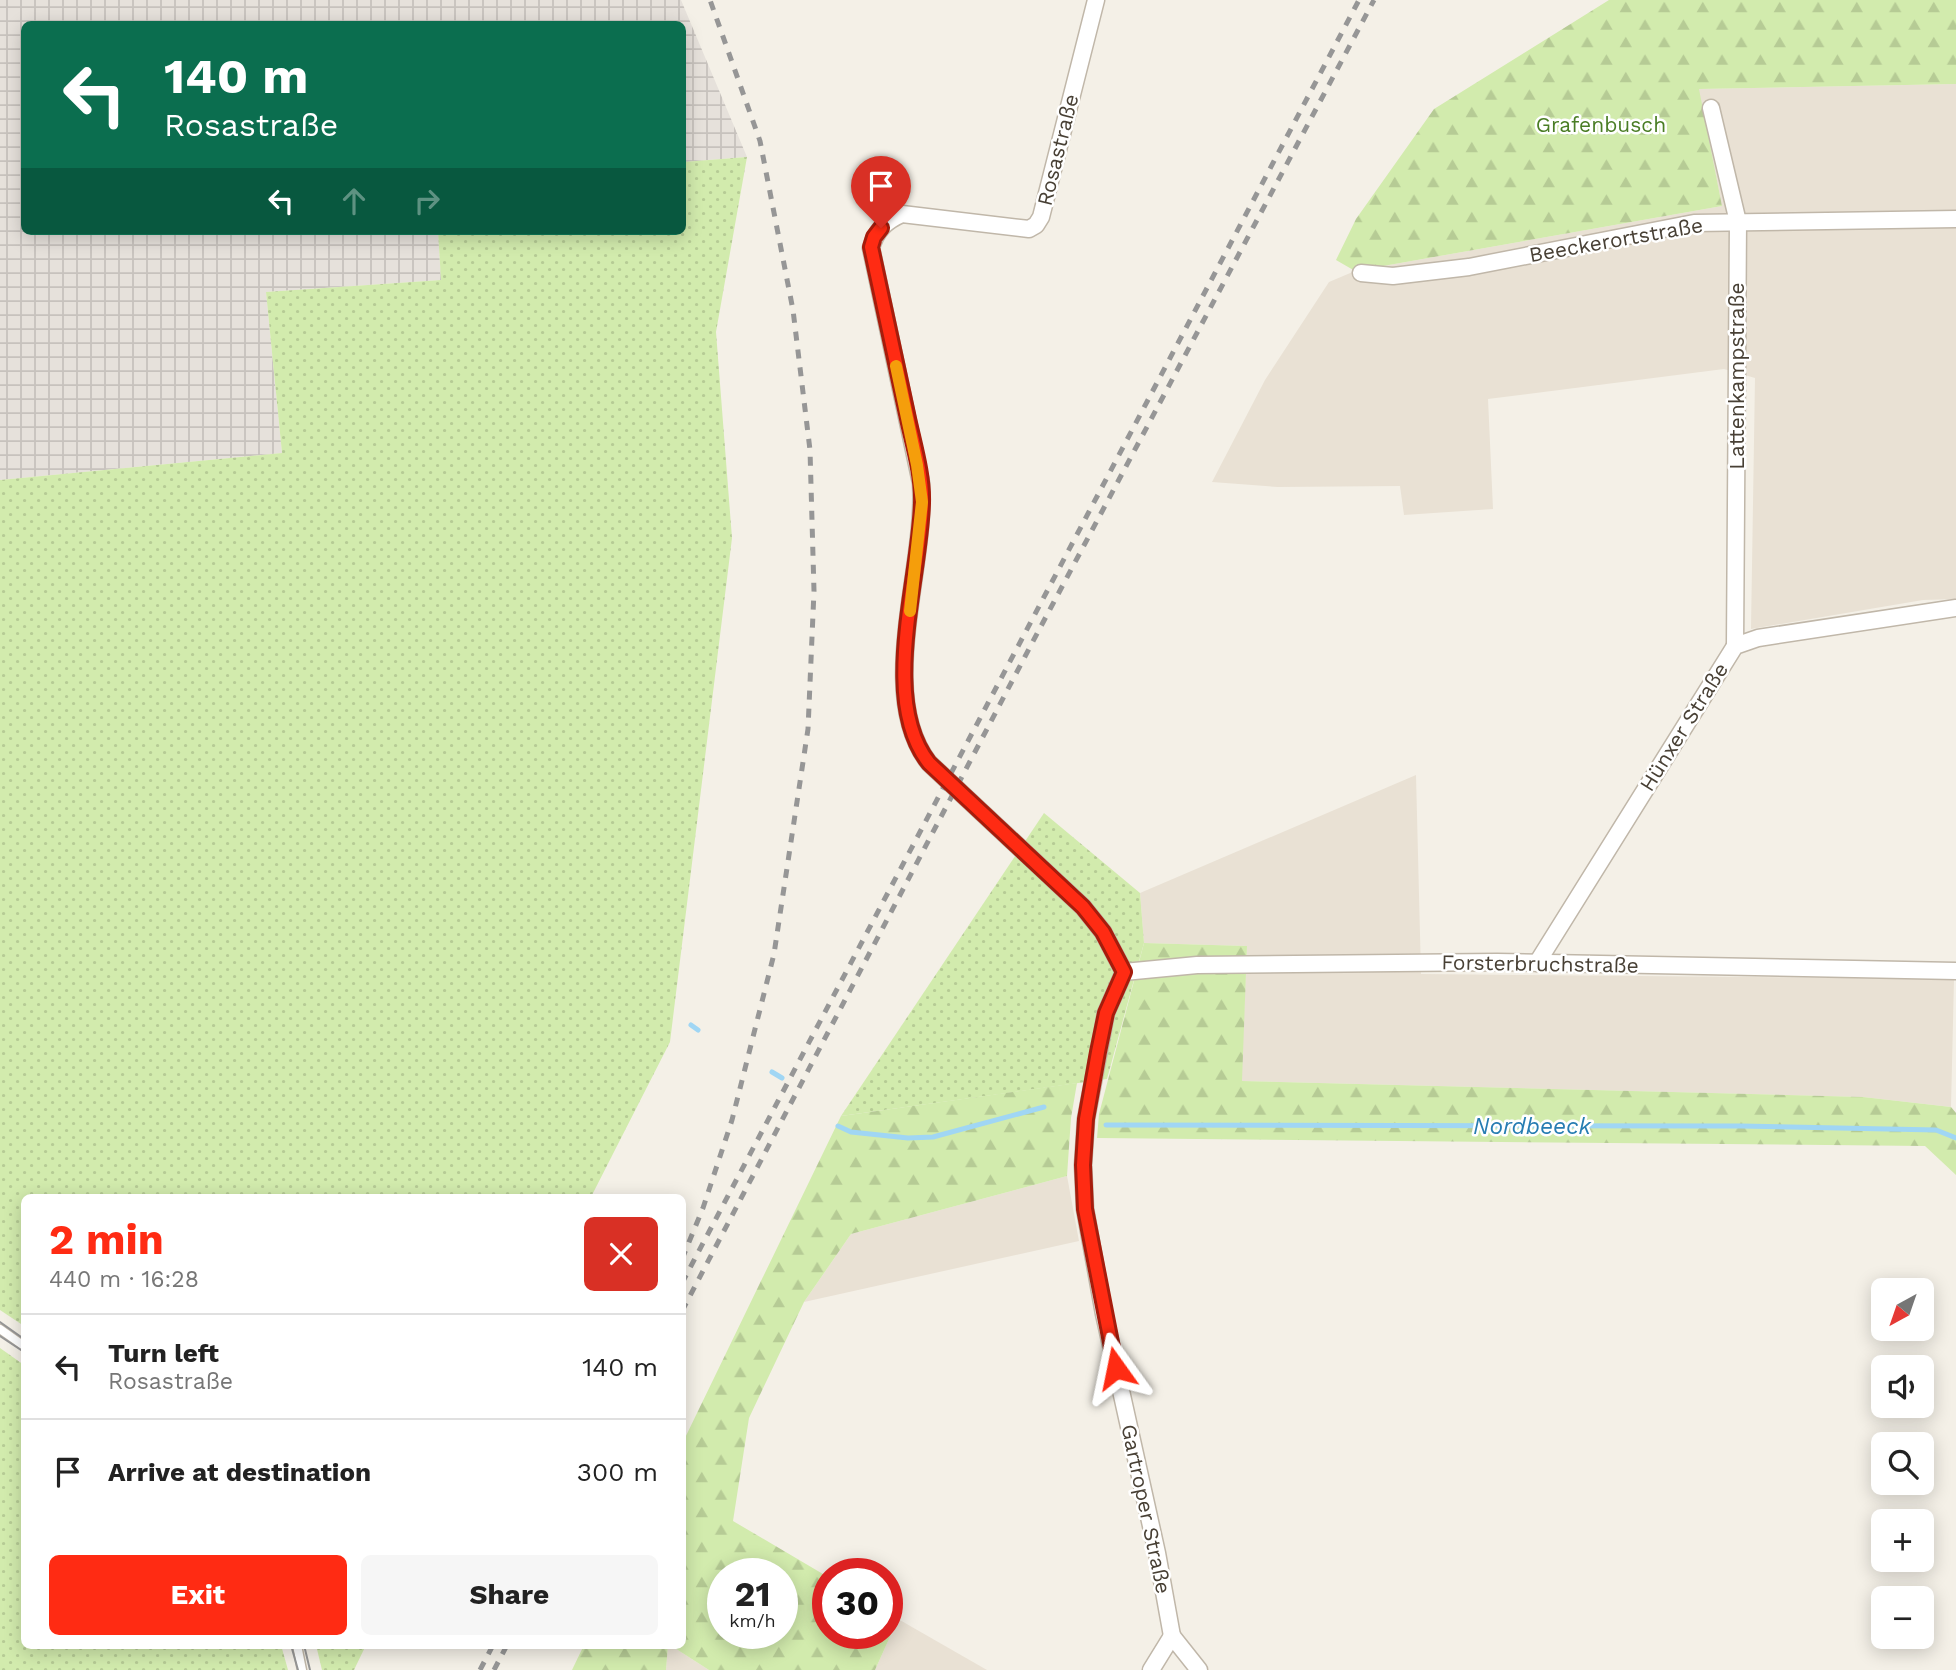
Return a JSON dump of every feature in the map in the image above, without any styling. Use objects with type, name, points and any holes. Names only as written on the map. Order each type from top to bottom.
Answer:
[{"type":"street","name":"Rosastraße","points":[[1096,0],[1041,218],[1036,225],[1029,229],[902,214],[890,219],[881,228],[871,247],[922,502],[904,673],[910,730],[929,763],[1083,907],[1103,932],[1124,972]]},
{"type":"street","name":"Lattenkampstraße","points":[[1711,108],[1738,222],[1735,646]]},
{"type":"street","name":"Beeckerortstraße","points":[[1361,273],[1393,276],[1469,267],[1694,223],[1956,219]]},
{"type":"street","name":"Hünxer Straße","points":[[1536,963],[1735,646],[1758,638],[1956,608]]},
{"type":"street","name":"Forsterbruchstraße","points":[[1124,972],[1211,964],[1536,963],[1956,971]]},
{"type":"street","name":"Gartroper Straße","points":[[1124,972],[1106,1013],[1086,1119],[1083,1165],[1085,1209],[1104,1314],[1157,1553],[1172,1636]]},
{"type":"street","points":[[1151,1670],[1172,1636],[1199,1670]]},
{"type":"lane","points":[[0,1329],[21,1344]]},
{"type":"lane","points":[[298,1649],[302,1670]]},
{"type":"shaded area","points":[[0,0],[681,0],[747,157],[686,162],[686,21],[21,21],[21,235],[438,235],[441,280],[266,292],[282,453],[0,480]]},
{"type":"shaded area","points":[[1956,84],[1956,599],[1923,600],[1751,629],[1755,378],[1724,369],[1488,399],[1493,509],[1404,515],[1400,486],[1278,487],[1212,482],[1265,380],[1329,282],[1355,271],[1722,206],[1698,89]]},
{"type":"shaded area","points":[[1416,775],[1421,974],[1954,979],[1951,1107],[1863,1097],[1241,1081],[1247,946],[1144,943],[1140,893]]},
{"type":"shaded area","points":[[1067,1176],[1079,1241],[804,1302],[851,1234]]},
{"type":"shaded area","points":[[903,1622],[987,1670],[875,1670],[884,1649],[903,1649]]},
{"type":"shaded area","points":[[668,1649],[676,1649],[709,1670],[666,1670]]},
{"type":"green space","name":"Grafenbusch","points":[[1609,0],[1956,0],[1956,84],[1699,89],[1722,206],[1355,271],[1336,260],[1356,219],[1434,109]]},
{"type":"green space","points":[[747,157],[716,332],[732,538],[670,1042],[593,1194],[21,1194],[21,1324],[0,1310],[0,480],[282,453],[266,292],[441,280],[438,235],[686,235],[686,162]]},
{"type":"green space","points":[[1044,813],[1140,893],[1144,943],[1107,1079],[841,1116]]},
{"type":"green space","points":[[1144,943],[1247,946],[1242,1081],[1863,1097],[1951,1107],[1956,1113],[1956,1175],[1925,1146],[1097,1138],[1099,1114]]},
{"type":"green space","points":[[1077,1083],[1071,1118],[1067,1176],[851,1234],[804,1302],[749,1418],[733,1521],[796,1558],[707,1558],[707,1649],[798,1649],[798,1559],[812,1568],[812,1649],[884,1649],[875,1670],[709,1670],[676,1649],[686,1649],[686,1436],[841,1116]]},
{"type":"green space","points":[[0,1348],[21,1363],[21,1649],[282,1649],[288,1670],[0,1670]]},
{"type":"green space","points":[[317,1649],[364,1649],[354,1670],[322,1670]]},
{"type":"green space","points":[[582,1649],[668,1649],[666,1670],[572,1670]]},
{"type":"waterway","name":"Nordbeeck","points":[[691,1025],[698,1030]]},
{"type":"waterway","name":"Nordbeeck","points":[[772,1072],[782,1078]]},
{"type":"waterway","name":"Nordbeeck","points":[[838,1126],[851,1132],[908,1138],[933,1137],[1044,1107]]},
{"type":"waterway","name":"Nordbeeck","points":[[1106,1125],[1741,1126],[1936,1130],[1956,1138]]},
{"type":"tram line","points":[[0,1322],[21,1337]]},
{"type":"tram line","points":[[0,1336],[21,1350]]},
{"type":"tram line","points":[[292,1649],[298,1670]]},
{"type":"tram line","points":[[305,1649],[310,1670]]},
{"type":"railway","points":[[686,1249],[703,1208],[732,1120],[774,954],[808,729],[814,591],[810,450],[793,310],[760,141],[710,0]]},
{"type":"railway","points":[[686,1275],[1359,0]]},
{"type":"railway","points":[[686,1303],[1031,645],[1374,0]]},
{"type":"railway","points":[[480,1670],[491,1649]]},
{"type":"railway","points":[[494,1670],[505,1649]]},
{"type":"slow traffic","points":[[896,366],[922,502],[910,611]]},
{"type":"route","points":[[881,228],[871,247],[917,465],[922,502],[904,673],[910,730],[929,763],[1083,907],[1103,932],[1124,972],[1106,1013],[1086,1119],[1083,1165],[1085,1209],[1116,1368]]}]
